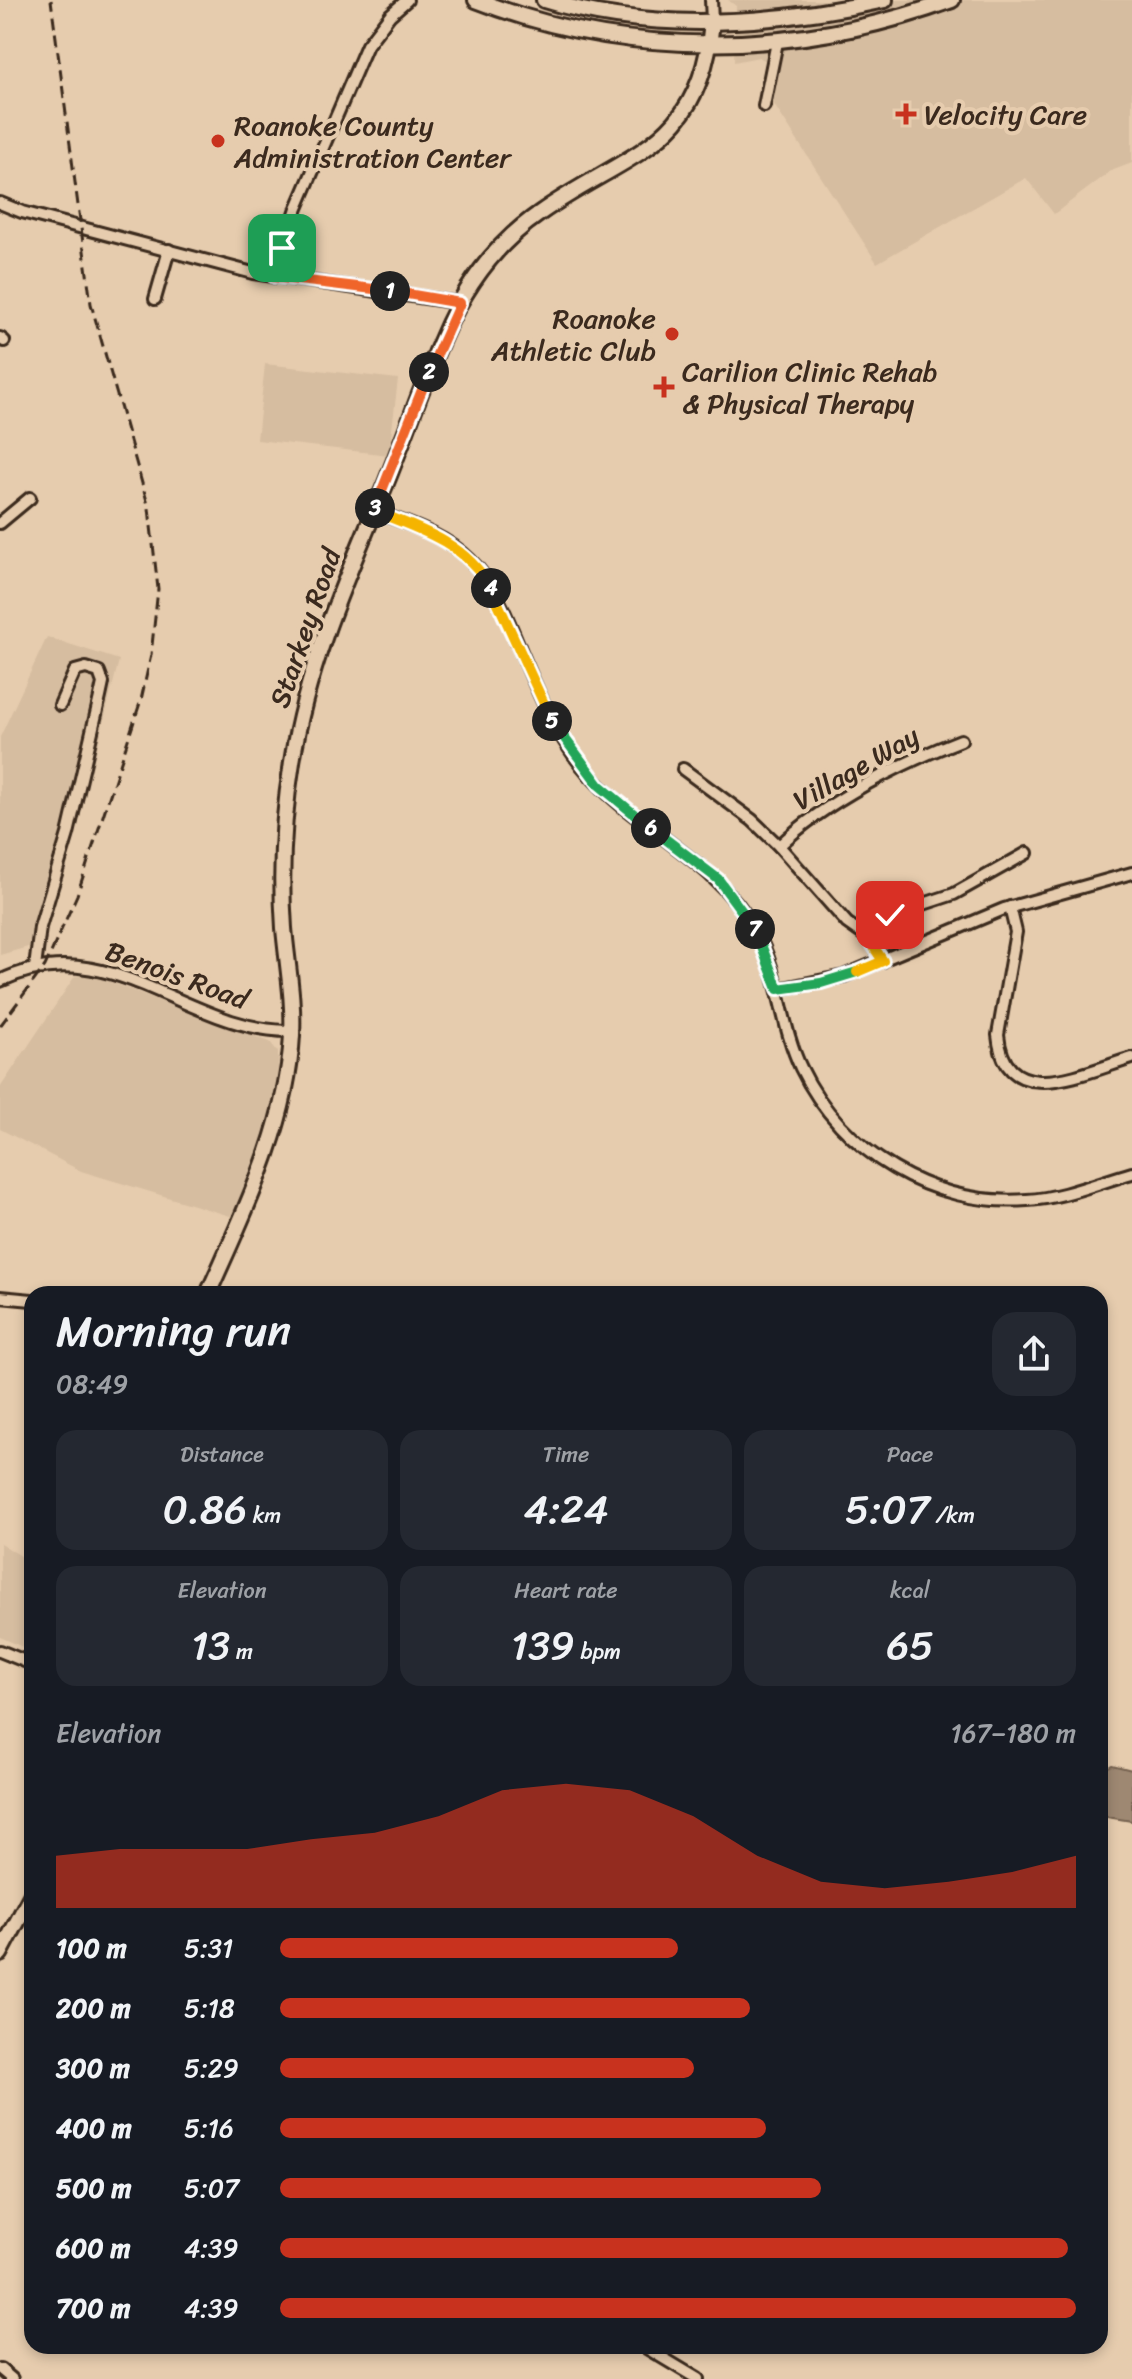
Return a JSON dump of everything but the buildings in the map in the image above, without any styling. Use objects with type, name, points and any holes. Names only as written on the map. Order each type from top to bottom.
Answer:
[{"type":"main road","points":[[476,0],[524,17],[590,32],[647,41],[710,44],[777,42],[867,27],[952,0]]},
{"type":"main road","points":[[544,0],[639,19],[712,21],[799,15],[885,0]]},
{"type":"main road","name":"Starkey Road","points":[[211,1286],[269,1150],[285,1097],[293,1031],[282,888],[292,761],[319,652],[374,511],[460,303],[482,266],[519,229],[641,153],[674,125],[696,90],[710,44],[712,21]]},
{"type":"main road","points":[[0,1954],[24,1909]]},
{"type":"street","points":[[390,15],[396,0]]},
{"type":"street","points":[[274,277],[297,208],[354,72],[367,45],[390,15],[407,0]]},
{"type":"street","name":"Starkey Road","points":[[711,0],[712,21]]},
{"type":"street","points":[[764,106],[777,42]]},
{"type":"street","points":[[0,203],[22,212],[274,277],[428,296],[460,303]]},
{"type":"street","points":[[155,299],[169,250]]},
{"type":"street","points":[[0,523],[30,498]]},
{"type":"street","points":[[374,511],[446,541],[483,575],[568,747],[618,802],[727,889],[757,932],[778,989],[796,1056],[822,1104],[862,1146],[916,1180],[977,1198],[1027,1200],[1054,1196],[1132,1173]]},
{"type":"street","points":[[35,968],[40,927],[62,859],[100,697],[103,683],[99,672],[86,668],[75,671],[60,705]]},
{"type":"street","name":"Village Way","points":[[779,846],[820,812],[933,751],[961,740]]},
{"type":"street","points":[[683,769],[752,820],[847,923],[866,935],[883,961]]},
{"type":"street","points":[[866,935],[890,915],[954,894],[1027,853]]},
{"type":"street","points":[[778,989],[821,983],[883,961],[1010,907],[1132,873]]},
{"type":"street","points":[[1010,907],[1016,932],[998,1035],[999,1049],[1007,1067],[1032,1081],[1055,1082],[1132,1058]]},
{"type":"street","name":"Benois Road","points":[[0,981],[35,968],[75,966],[102,969],[251,1028],[293,1031]]},
{"type":"street","points":[[0,1297],[24,1299]]},
{"type":"street","points":[[0,1651],[24,1661]]},
{"type":"street","points":[[656,2354],[698,2379]]},
{"type":"street","points":[[0,2369],[12,2379]]},
{"type":"shaded area","points":[[728,0],[1132,0],[1132,163],[1111,171],[1054,214],[1026,178],[877,263],[769,97],[757,91],[765,74],[766,61],[759,57],[734,62],[736,6]]},
{"type":"shaded area","points":[[265,364],[398,379],[389,455],[257,440]]},
{"type":"shaded area","points":[[47,637],[119,660],[74,841],[42,943],[0,955],[0,737]]},
{"type":"shaded area","points":[[92,975],[270,1042],[278,1052],[279,1078],[270,1124],[241,1205],[230,1216],[81,1171],[0,1129],[0,1088],[75,976]]},
{"type":"shaded area","points":[[0,1543],[24,1558],[24,1648],[0,1637]]},
{"type":"shaded area","points":[[1112,1765],[1132,1770],[1132,1821],[1108,1817],[1108,1767]]},
{"type":"railway","points":[[0,1026],[45,966],[77,895],[141,700],[151,655],[158,589],[149,508],[91,304],[51,0]]},
{"type":"place","name":"Velocity Care","points":[[906,114]]},
{"type":"place","name":"Roanoke County Administration Center","points":[[218,141]]},
{"type":"place","name":"Roanoke Athletic Club","points":[[672,334]]},
{"type":"place","name":"Carilion Clinic Rehab & Physical Therapy","points":[[664,387]]},
{"type":"route","points":[[282,248],[274,277],[428,296],[460,303],[444,335],[374,511],[446,541],[483,575],[505,614],[536,686],[568,747],[599,785],[618,802],[699,863],[727,889],[757,932],[778,989],[821,983],[883,961],[866,935],[872,926],[890,915]]}]
